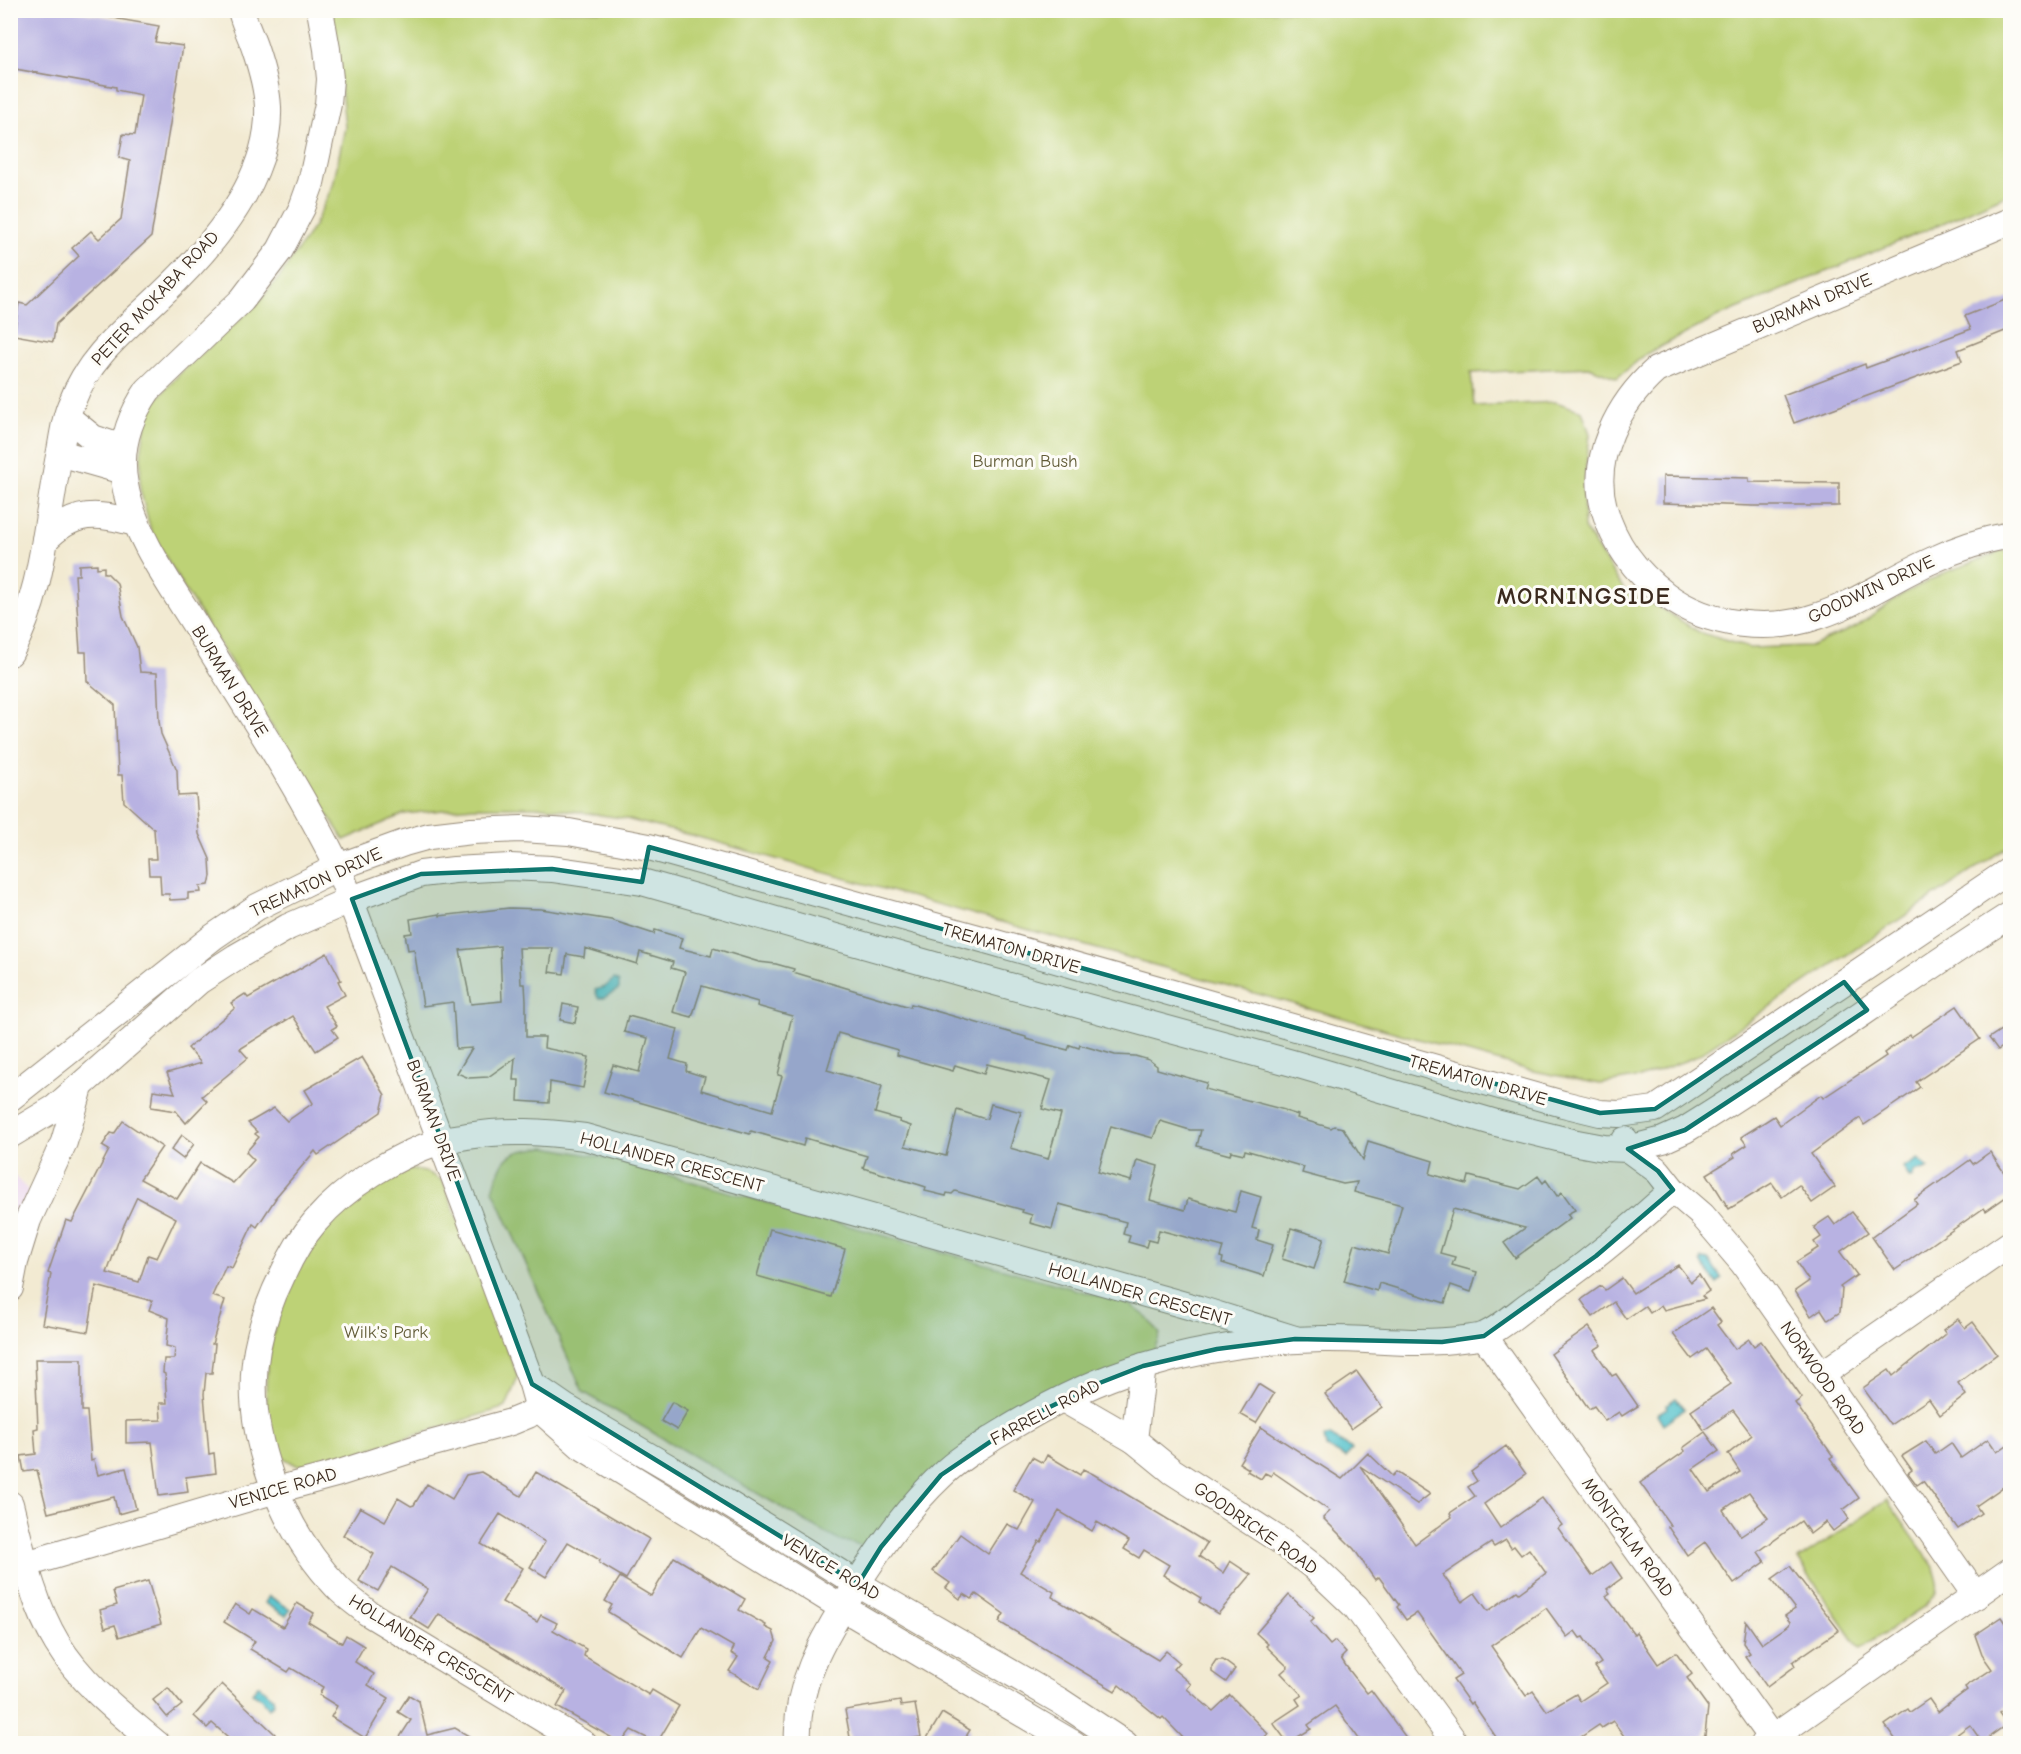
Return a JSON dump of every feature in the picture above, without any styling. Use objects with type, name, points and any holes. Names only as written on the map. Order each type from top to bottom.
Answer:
[{"type":"street","name":"PETER MOKABA ROAD","points":[[10,653],[22,631],[39,569],[67,417],[79,385],[105,347],[164,292],[202,252],[240,202],[258,166],[265,137],[268,107],[263,79],[241,10]]},
{"type":"street","name":"BURMAN DRIVE","points":[[320,10],[330,79],[328,104],[311,183],[302,208],[280,250],[242,300],[148,390],[133,414],[123,460],[129,503],[136,523],[167,579],[287,773],[338,867],[541,1397]]},
{"type":"street","name":"BURMAN DRIVE","points":[[1626,402],[1656,370],[1682,357],[2010,220]]},
{"type":"street","name":"GOODWIN DRIVE","points":[[1626,402],[1611,433],[1604,455],[1600,484],[1606,517],[1622,551],[1651,584],[1677,603],[1708,617],[1734,623],[1762,624],[1791,623],[1819,616],[1933,560],[1981,541],[2010,535]]},
{"type":"street","points":[[67,417],[123,460]]},
{"type":"street","points":[[60,453],[123,460]]},
{"type":"street","points":[[45,540],[69,520],[87,515],[106,515],[136,523]]},
{"type":"street","name":"TREMATON DRIVE","points":[[10,1098],[117,1011],[213,937],[257,907],[338,867],[404,843],[429,836],[472,831],[522,829],[569,832],[649,847],[1563,1104],[1600,1113],[1619,1114],[1655,1108],[2010,870]]},
{"type":"street","points":[[642,882],[649,847]]},
{"type":"street","name":"TREMATON DRIVE","points":[[10,1135],[55,1108],[199,981],[236,957],[288,927],[351,899],[421,874],[454,870],[510,867],[552,869],[642,882],[1546,1136],[1604,1148],[1628,1149],[1663,1140],[1710,1115],[2010,915]]},
{"type":"street","points":[[874,947],[885,913]]},
{"type":"street","points":[[1065,1001],[1077,966]]},
{"type":"street","points":[[1844,982],[1867,1010]]},
{"type":"street","points":[[1216,1042],[1226,1009]]},
{"type":"street","points":[[117,1011],[138,1036]]},
{"type":"street","points":[[1426,1101],[1435,1068]]},
{"type":"street","points":[[10,1287],[28,1220],[64,1142],[80,1087]]},
{"type":"street","points":[[1655,1108],[1663,1140],[1665,1180]]},
{"type":"street","points":[[1619,1114],[1628,1149]]},
{"type":"street","name":"HOLLANDER CRESCENT","points":[[584,1743],[368,1613],[338,1588],[311,1555],[294,1528],[276,1490],[259,1434],[255,1408],[257,1349],[266,1316],[276,1288],[294,1252],[316,1221],[354,1186],[385,1166],[442,1141],[488,1133],[529,1131],[585,1137],[1199,1309],[1295,1340]]},
{"type":"street","name":"NORWOOD ROAD","points":[[1628,1149],[1665,1180],[1724,1239],[1976,1596]]},
{"type":"street","name":"HOLLANDER CRESCENT","points":[[1143,1366],[1217,1349],[1295,1340],[1348,1338],[1442,1342],[1484,1336],[1551,1290],[1635,1224],[1665,1180]]},
{"type":"street","points":[[1821,1375],[2010,1244]]},
{"type":"street","name":"MONTCALM ROAD","points":[[1484,1336],[1768,1741]]},
{"type":"street","points":[[1134,1440],[1143,1366]]},
{"type":"street","name":"FARRELL ROAD","points":[[798,1743],[797,1730],[805,1679],[816,1654],[881,1547],[941,1475],[970,1453],[1021,1421],[1063,1400],[1143,1366]]},
{"type":"street","name":"VENICE ROAD","points":[[541,1397],[686,1477],[858,1584],[1060,1701],[1108,1739]]},
{"type":"street","name":"VENICE ROAD","points":[[26,1564],[336,1474],[426,1445],[511,1422],[541,1397]]},
{"type":"street","name":"VENICE ROAD","points":[[541,1397],[581,1446],[843,1608],[1074,1743]]},
{"type":"street","name":"GOODRICKE ROAD","points":[[1063,1400],[1134,1440],[1172,1471],[1279,1540],[1323,1576],[1356,1607],[1456,1743]]},
{"type":"street","points":[[668,1501],[686,1477]]},
{"type":"street","points":[[10,1504],[39,1608],[57,1643],[79,1672],[119,1712],[157,1743]]},
{"type":"street","points":[[1768,1741],[2010,1571]]},
{"type":"highlighted area","points":[[649,847],[1600,1113],[1655,1109],[1844,982],[1867,1010],[1685,1130],[1628,1149],[1658,1171],[1673,1190],[1596,1256],[1484,1336],[1442,1342],[1295,1339],[1217,1349],[1143,1366],[1097,1384],[1021,1421],[941,1475],[881,1547],[858,1584],[532,1384],[352,899],[421,874],[552,869],[642,882]]},
{"type":"shaded area","points":[[11,1173],[29,1191],[11,1238]]},
{"type":"green space","name":"Burman Bush","points":[[327,11],[2010,11],[2010,193],[1720,316],[1646,354],[1617,378],[1589,367],[1471,373],[1474,406],[1556,402],[1582,411],[1590,434],[1583,490],[1584,528],[1626,593],[1662,609],[1699,632],[1749,648],[1810,646],[1856,627],[1903,594],[1944,573],[2002,551],[2010,551],[2010,845],[1695,1057],[1642,1077],[1600,1084],[1529,1070],[698,837],[622,818],[544,807],[473,807],[404,814],[344,840],[185,590],[151,531],[140,489],[141,453],[148,409],[183,370],[258,303],[281,275],[314,226],[333,185],[345,127],[339,68]]},
{"type":"green space","points":[[546,1147],[611,1159],[1131,1305],[1148,1318],[1160,1334],[1153,1353],[968,1454],[871,1548],[836,1539],[583,1392],[493,1190],[501,1168],[509,1156],[523,1150]]},
{"type":"green space","name":"Wilk's Park","points":[[411,1169],[429,1173],[443,1181],[518,1377],[506,1407],[315,1466],[296,1465],[282,1457],[270,1442],[265,1422],[267,1364],[280,1301],[323,1224],[389,1177]]},
{"type":"green space","points":[[1887,1500],[1934,1567],[1938,1582],[1936,1593],[1925,1606],[1860,1649],[1798,1560]]},
{"type":"water","points":[[614,979],[619,982],[619,989],[604,998],[598,998],[595,990],[605,987]]},
{"type":"water","points":[[1919,1159],[1928,1168],[1914,1172],[1913,1177],[1910,1178],[1903,1168]]},
{"type":"water","points":[[1702,1259],[1709,1260],[1722,1279],[1717,1284],[1701,1262]]},
{"type":"water","points":[[1676,1398],[1684,1409],[1663,1424],[1657,1414],[1667,1408],[1666,1405]]},
{"type":"water","points":[[1330,1436],[1352,1449],[1346,1458],[1326,1447],[1324,1438]]},
{"type":"water","points":[[269,1596],[290,1609],[286,1616],[265,1603]]},
{"type":"water","points":[[258,1685],[273,1697],[274,1703],[269,1708],[261,1698],[252,1693]]},
{"type":"building","points":[[10,10],[67,10],[159,26],[155,42],[183,46],[151,237],[56,324],[53,342],[14,335],[19,303],[27,305],[79,256],[72,248],[91,231],[99,239],[121,219],[130,161],[119,158],[123,134],[135,135],[141,95],[116,90],[116,87],[10,68]]},
{"type":"building","points":[[2010,298],[2010,329],[1958,350],[1962,361],[1794,423],[1783,395],[1865,364],[1866,368],[1971,329],[1965,316]]},
{"type":"building","points":[[1663,476],[1749,478],[1749,482],[1839,483],[1839,506],[1663,503]]},
{"type":"building","points":[[97,564],[97,568],[104,567],[104,573],[107,573],[117,583],[123,616],[137,647],[140,672],[157,673],[161,734],[177,770],[178,796],[196,795],[199,834],[210,859],[211,876],[209,885],[200,886],[201,892],[188,893],[188,899],[170,900],[169,894],[161,894],[160,875],[149,875],[148,859],[156,859],[154,829],[124,802],[122,775],[118,775],[115,705],[87,681],[86,652],[80,652],[75,575],[79,575],[79,565]]},
{"type":"building","points":[[509,908],[541,909],[611,920],[654,934],[655,930],[682,938],[679,948],[711,956],[713,948],[759,962],[776,964],[794,969],[793,972],[910,1007],[911,1004],[1068,1050],[1070,1045],[1079,1048],[1080,1045],[1115,1055],[1135,1056],[1149,1060],[1157,1066],[1157,1069],[1207,1083],[1205,1089],[1285,1110],[1298,1115],[1297,1118],[1331,1128],[1334,1126],[1343,1128],[1363,1160],[1368,1141],[1433,1161],[1430,1174],[1467,1184],[1469,1176],[1520,1189],[1538,1176],[1543,1183],[1546,1180],[1557,1196],[1562,1192],[1575,1210],[1567,1214],[1570,1218],[1515,1258],[1504,1243],[1525,1228],[1453,1209],[1440,1253],[1455,1257],[1452,1265],[1477,1272],[1471,1292],[1451,1285],[1445,1303],[1379,1283],[1377,1291],[1344,1281],[1355,1244],[1388,1254],[1402,1205],[1354,1192],[1357,1182],[1343,1184],[1302,1173],[1304,1167],[1245,1150],[1244,1154],[1231,1151],[1230,1155],[1197,1146],[1201,1130],[1190,1130],[1160,1121],[1153,1138],[1111,1126],[1098,1172],[1131,1181],[1137,1160],[1158,1166],[1150,1200],[1185,1210],[1188,1199],[1235,1212],[1241,1191],[1261,1197],[1252,1228],[1259,1230],[1257,1240],[1273,1245],[1264,1276],[1222,1263],[1223,1258],[1220,1257],[1223,1247],[1159,1230],[1156,1242],[1148,1240],[1146,1247],[1128,1242],[1130,1236],[1123,1234],[1126,1222],[1059,1204],[1052,1229],[1030,1223],[1032,1215],[1022,1212],[1023,1210],[955,1191],[952,1194],[947,1193],[946,1196],[925,1191],[926,1187],[863,1168],[867,1156],[805,1138],[803,1146],[751,1131],[750,1134],[604,1092],[613,1065],[639,1072],[648,1038],[624,1032],[628,1016],[678,1029],[670,1059],[687,1064],[686,1071],[705,1077],[701,1090],[772,1111],[782,1076],[778,1075],[792,1016],[757,1006],[758,1002],[702,986],[692,1017],[673,1012],[685,972],[671,968],[673,962],[640,952],[637,964],[585,948],[584,957],[567,954],[564,974],[549,972],[553,948],[519,948],[521,984],[525,984],[526,1037],[545,1037],[544,1048],[589,1057],[583,1088],[550,1082],[549,1103],[518,1101],[519,1080],[513,1080],[515,1058],[488,1077],[469,1078],[457,1073],[472,1048],[456,1049],[453,1002],[423,1006],[414,949],[408,950],[405,934],[412,933],[410,919],[440,914],[440,916]],"holes":[[[500,946],[502,1001],[471,1004],[460,950]],[[838,1033],[898,1050],[897,1055],[953,1071],[955,1065],[984,1074],[987,1064],[1051,1080],[1042,1109],[1061,1114],[1048,1159],[1010,1148],[1021,1112],[991,1104],[985,1119],[957,1110],[946,1156],[905,1146],[911,1126],[899,1122],[900,1120],[875,1113],[882,1086],[827,1070]]]},
{"type":"building","points":[[327,953],[341,980],[338,981],[345,995],[324,1006],[337,1026],[332,1029],[338,1037],[316,1051],[293,1016],[240,1049],[248,1058],[202,1096],[207,1101],[186,1123],[176,1111],[151,1107],[153,1090],[175,1093],[167,1073],[201,1063],[188,1048],[235,1008],[231,1003],[245,994],[248,998]]},
{"type":"building","points":[[563,1004],[578,1007],[575,1023],[560,1020]]},
{"type":"building","points":[[1957,1006],[1980,1039],[1916,1082],[1920,1087],[1864,1125],[1860,1118],[1811,1154],[1835,1187],[1812,1203],[1799,1185],[1782,1197],[1772,1183],[1729,1209],[1707,1174],[1735,1157],[1733,1154],[1747,1145],[1741,1137],[1774,1116],[1780,1125],[1821,1095],[1823,1098],[1886,1056],[1884,1053],[1910,1035],[1911,1037]]},
{"type":"building","points":[[2010,1024],[2010,1042],[1998,1050],[1989,1038]]},
{"type":"building","points":[[362,1057],[385,1095],[381,1112],[318,1155],[315,1151],[275,1198],[257,1227],[253,1224],[232,1268],[226,1266],[212,1296],[225,1300],[212,1344],[215,1344],[212,1373],[206,1373],[204,1394],[209,1454],[214,1453],[216,1473],[186,1477],[188,1492],[159,1496],[152,1442],[126,1443],[126,1421],[161,1420],[160,1403],[167,1403],[165,1374],[163,1373],[164,1359],[174,1359],[175,1348],[166,1346],[169,1318],[149,1310],[152,1301],[96,1286],[88,1332],[42,1324],[51,1274],[48,1273],[66,1220],[72,1222],[109,1150],[102,1146],[123,1121],[162,1147],[140,1179],[177,1199],[200,1163],[233,1183],[254,1160],[246,1152],[259,1137],[248,1123],[274,1108],[287,1121],[313,1103],[305,1090]],"holes":[[[137,1197],[176,1218],[157,1258],[148,1255],[139,1282],[107,1273],[124,1225]]]},
{"type":"building","points":[[182,1135],[194,1144],[183,1159],[171,1150]]},
{"type":"building","points":[[1990,1152],[2010,1181],[2010,1194],[1986,1211],[1984,1208],[1895,1270],[1872,1237],[1917,1204],[1914,1200],[1970,1160],[1973,1164]]},
{"type":"building","points":[[1852,1212],[1868,1232],[1840,1252],[1857,1275],[1840,1287],[1842,1289],[1840,1312],[1828,1320],[1821,1309],[1811,1316],[1795,1291],[1809,1281],[1796,1262],[1818,1248],[1814,1242],[1821,1237],[1814,1227],[1829,1217],[1835,1225]]},
{"type":"building","points":[[1291,1228],[1324,1238],[1314,1269],[1282,1259]]},
{"type":"building","points":[[770,1229],[845,1249],[831,1297],[757,1276]]},
{"type":"building","points":[[1678,1265],[1691,1282],[1699,1275],[1709,1291],[1702,1296],[1705,1299],[1664,1310],[1661,1305],[1650,1313],[1645,1306],[1626,1319],[1614,1302],[1593,1317],[1581,1300],[1601,1286],[1605,1290],[1622,1278],[1633,1293]]},
{"type":"building","points":[[1711,1308],[1721,1322],[1717,1325],[1735,1349],[1749,1339],[1754,1346],[1761,1341],[1802,1398],[1795,1403],[1833,1456],[1830,1458],[1859,1498],[1843,1510],[1849,1519],[1833,1531],[1826,1522],[1810,1534],[1801,1521],[1758,1552],[1765,1562],[1734,1584],[1705,1542],[1687,1555],[1668,1527],[1671,1526],[1640,1483],[1685,1451],[1683,1448],[1705,1432],[1719,1451],[1693,1469],[1709,1492],[1740,1472],[1728,1454],[1752,1435],[1733,1410],[1704,1430],[1691,1411],[1731,1384],[1706,1349],[1692,1359],[1673,1334]],"holes":[[[1749,1492],[1768,1518],[1741,1536],[1723,1510]]]},
{"type":"building","points":[[1958,1319],[1965,1328],[1973,1322],[1997,1354],[1958,1383],[1966,1395],[1940,1415],[1929,1399],[1890,1425],[1863,1388],[1889,1370],[1893,1376],[1946,1334],[1943,1330]]},
{"type":"building","points":[[1589,1327],[1602,1345],[1594,1350],[1612,1376],[1616,1374],[1638,1406],[1622,1416],[1619,1412],[1605,1421],[1594,1406],[1589,1409],[1551,1354]]},
{"type":"building","points":[[35,1359],[82,1359],[82,1411],[87,1411],[91,1461],[94,1460],[98,1475],[126,1468],[136,1509],[118,1514],[114,1497],[48,1513],[37,1470],[24,1472],[21,1456],[36,1454],[34,1429],[38,1428]]},
{"type":"building","points":[[1357,1372],[1382,1407],[1351,1429],[1325,1394]]},
{"type":"building","points":[[1258,1384],[1274,1394],[1256,1423],[1240,1414]]},
{"type":"building","points":[[672,1402],[688,1411],[677,1430],[661,1421]]},
{"type":"building","points":[[1261,1427],[1342,1479],[1368,1453],[1392,1476],[1396,1472],[1430,1494],[1417,1504],[1360,1466],[1415,1544],[1452,1517],[1450,1513],[1475,1496],[1468,1487],[1477,1481],[1471,1472],[1506,1446],[1526,1474],[1484,1504],[1500,1528],[1542,1498],[1562,1525],[1558,1528],[1592,1576],[1611,1562],[1622,1578],[1607,1589],[1610,1593],[1606,1596],[1634,1634],[1636,1632],[1658,1664],[1676,1652],[1692,1674],[1687,1678],[1708,1707],[1705,1735],[1694,1743],[1629,1743],[1613,1721],[1602,1728],[1599,1725],[1572,1743],[1500,1743],[1472,1702],[1470,1704],[1453,1680],[1461,1675],[1417,1613],[1406,1620],[1397,1607],[1399,1605],[1379,1577],[1375,1580],[1354,1549],[1323,1518],[1330,1511],[1273,1472],[1271,1476],[1265,1473],[1261,1479],[1239,1463]],"holes":[[[1506,1540],[1511,1548],[1514,1546],[1521,1555],[1529,1549],[1546,1573],[1519,1593],[1517,1591],[1488,1611],[1475,1593],[1462,1602],[1443,1575],[1491,1543],[1494,1547]],[[1546,1608],[1567,1637],[1575,1631],[1580,1638],[1583,1637],[1601,1663],[1595,1667],[1607,1683],[1580,1701],[1576,1694],[1547,1711],[1533,1691],[1526,1696],[1491,1646]]]},
{"type":"building","points":[[1988,1439],[1997,1452],[2010,1443],[2010,1482],[1976,1506],[1981,1513],[1958,1529],[1923,1481],[1917,1485],[1908,1473],[1912,1470],[1902,1456],[1926,1441],[1935,1454],[1951,1443],[1961,1458]]},
{"type":"building","points":[[1047,1455],[1080,1475],[1083,1469],[1093,1474],[1207,1543],[1199,1556],[1223,1573],[1230,1561],[1251,1575],[1218,1614],[1199,1602],[1201,1598],[1163,1575],[1169,1565],[1144,1550],[1139,1558],[1124,1549],[1129,1541],[1097,1522],[1092,1531],[1059,1511],[1020,1572],[1054,1592],[1052,1597],[1158,1660],[1166,1651],[1179,1662],[1173,1669],[1191,1684],[1187,1689],[1213,1711],[1230,1695],[1268,1734],[1258,1743],[1188,1743],[1163,1717],[1161,1719],[1119,1685],[1115,1691],[999,1622],[1004,1614],[976,1594],[972,1599],[964,1594],[960,1599],[946,1588],[950,1583],[933,1571],[960,1534],[988,1554],[1007,1524],[1019,1530],[1035,1502],[1013,1490],[1032,1457],[1043,1463]]},
{"type":"building","points":[[481,1472],[521,1496],[536,1472],[649,1539],[626,1579],[599,1563],[600,1560],[568,1542],[546,1577],[530,1567],[545,1542],[500,1514],[481,1544],[523,1568],[502,1602],[537,1622],[541,1615],[557,1623],[553,1630],[586,1649],[584,1656],[649,1695],[652,1690],[679,1706],[657,1743],[631,1730],[621,1743],[557,1707],[566,1691],[439,1614],[429,1629],[410,1617],[428,1589],[392,1567],[378,1591],[359,1581],[374,1554],[343,1535],[360,1507],[385,1521],[398,1498],[411,1506],[414,1505],[427,1484],[452,1499],[466,1475]]},
{"type":"building","points":[[674,1557],[745,1599],[739,1610],[773,1631],[776,1641],[768,1657],[773,1660],[759,1689],[729,1671],[738,1657],[731,1653],[734,1647],[701,1628],[683,1658],[608,1612],[612,1605],[605,1601],[620,1577],[651,1596]]},
{"type":"building","points":[[1790,1566],[1839,1630],[1793,1662],[1795,1666],[1767,1687],[1745,1656],[1750,1653],[1743,1643],[1746,1621],[1762,1644],[1789,1625],[1790,1622],[1785,1616],[1795,1609],[1772,1579]]},
{"type":"building","points":[[148,1581],[161,1624],[119,1637],[115,1625],[105,1628],[100,1610],[117,1605],[113,1591]]},
{"type":"building","points":[[1289,1595],[1314,1618],[1310,1622],[1330,1645],[1335,1641],[1346,1653],[1341,1658],[1346,1666],[1367,1693],[1371,1690],[1410,1743],[1362,1743],[1335,1706],[1308,1725],[1311,1729],[1288,1743],[1273,1723],[1300,1705],[1296,1699],[1302,1695],[1281,1673],[1288,1667],[1256,1633]]},
{"type":"building","points":[[297,1603],[314,1613],[308,1622],[342,1643],[346,1635],[364,1646],[355,1662],[374,1674],[368,1685],[389,1698],[365,1738],[331,1717],[337,1706],[319,1695],[323,1687],[291,1668],[288,1672],[250,1649],[255,1641],[224,1622],[235,1604],[250,1614],[253,1609],[283,1627]]},
{"type":"building","points":[[2002,1617],[2010,1629],[2010,1705],[1999,1713],[2007,1724],[1982,1742],[1970,1725],[1945,1743],[1898,1743],[1885,1725],[1908,1709],[1910,1712],[1929,1699],[1938,1712],[1967,1690],[1965,1687],[1992,1669],[1982,1655],[1975,1635]]},
{"type":"building","points":[[1216,1660],[1223,1660],[1235,1669],[1226,1682],[1212,1672],[1212,1666]]},
{"type":"building","points":[[222,1684],[275,1734],[266,1743],[235,1743],[212,1723],[207,1728],[194,1716]]},
{"type":"building","points":[[168,1688],[182,1705],[167,1717],[153,1700]]},
{"type":"building","points":[[409,1695],[419,1701],[427,1735],[455,1728],[481,1743],[396,1743],[411,1720],[398,1712]]},
{"type":"building","points":[[900,1701],[901,1706],[915,1704],[921,1737],[884,1743],[851,1743],[845,1710]]},
{"type":"building","points":[[942,1713],[970,1730],[962,1743],[924,1743]]},
{"type":"district","name":"MORNINGSIDE","points":[[1584,596]]}]
